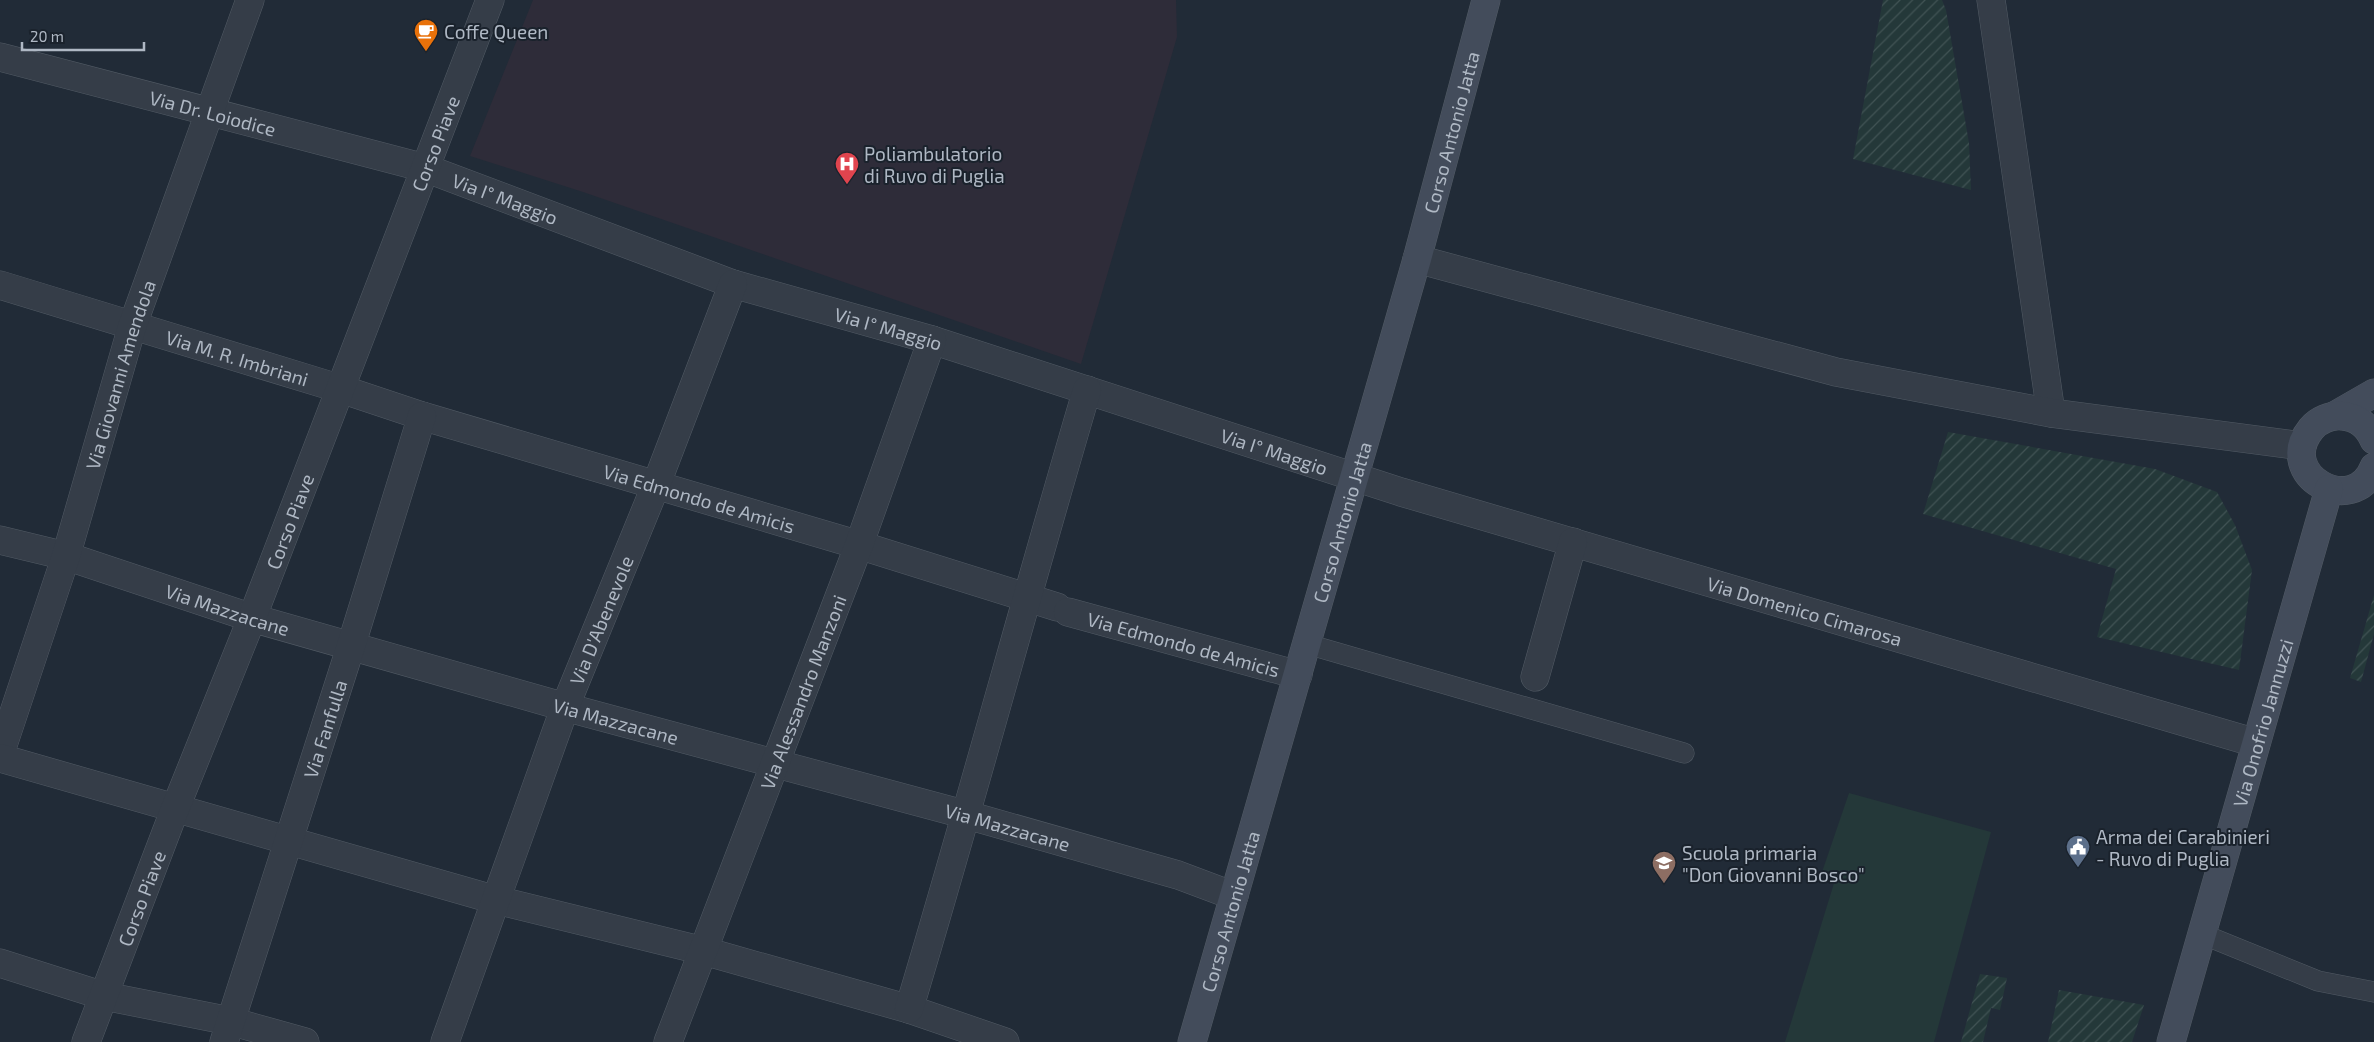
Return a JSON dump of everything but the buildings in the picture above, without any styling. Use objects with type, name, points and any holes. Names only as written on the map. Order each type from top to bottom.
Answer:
[{"type":"main road","name":"Corso Antonio Jatta","points":[[1192,1042],[1417,259],[1486,0]]},
{"type":"main road","points":[[2374,393],[2313,426],[2302,446],[2302,457],[2311,477],[2329,489],[2342,491],[2353,488],[2364,482],[2374,466]]},
{"type":"main road","points":[[2334,416],[2357,420],[2364,425],[2374,438]]},
{"type":"main road","name":"Via Onofrio Jannuzzi","points":[[2171,1042],[2329,489]]},
{"type":"street","name":"Via Giovanni Amendola","points":[[0,756],[66,556],[132,327],[250,0]]},
{"type":"street","name":"Corso Piave","points":[[86,1042],[175,809],[341,389],[490,0]]},
{"type":"street","points":[[1991,0],[2051,413]]},
{"type":"street","name":"Via Dr. Loiodice","points":[[0,57],[426,168]]},
{"type":"street","name":"Via I° Maggio","points":[[426,168],[733,284],[932,340],[1355,478]]},
{"type":"street","points":[[1417,259],[1836,372],[2051,413],[2302,446]]},
{"type":"street","name":"Via D'Abenevole","points":[[444,1042],[565,707],[656,485],[733,284]]},
{"type":"street","name":"Via M. R. Imbriani","points":[[0,285],[132,327],[341,389]]},
{"type":"street","name":"Via Alessandro Manzoni","points":[[668,1042],[859,545],[932,340]]},
{"type":"street","name":"Via Edmondo de Amicis","points":[[341,389],[422,416],[859,545],[1026,599],[1298,675]]},
{"type":"street","points":[[909,1009],[967,815],[1026,599],[1087,390]]},
{"type":"street","name":"Via Fanfulla","points":[[227,1032],[352,646],[422,416]]},
{"type":"street","name":"Via Domenico Cimarosa","points":[[1355,478],[2256,743]]},
{"type":"street","name":"Via Mazzacane","points":[[0,540],[66,556],[252,618],[565,707],[967,815],[1178,875],[1234,896]]},
{"type":"street","points":[[1535,677],[1573,542]]},
{"type":"street","points":[[0,756],[175,809],[496,900],[704,951],[909,1009],[1005,1042]]},
{"type":"street","points":[[0,963],[227,1032],[305,1042]]},
{"type":"lane","points":[[1307,644],[1684,753]]},
{"type":"lane","points":[[2202,934],[2318,981],[2374,992]]},
{"type":"shaded area","name":"Poliambulatorio di Ruvo di Puglia","points":[[533,0],[1176,0],[1177,37],[1081,364],[583,192],[470,156]]},
{"type":"green space","points":[[1883,0],[1942,0],[1946,10],[1969,143],[1971,190],[1853,159]]},
{"type":"green space","points":[[1948,432],[2155,469],[2217,492],[2235,525],[2252,570],[2239,670],[2097,637],[2116,569],[1923,514]]},
{"type":"green space","points":[[2374,595],[2374,634],[2361,682],[2350,678]]},
{"type":"green space","points":[[1849,793],[1991,832],[1934,1042],[1785,1042],[1835,880],[1821,875]]},
{"type":"green space","points":[[1980,974],[2007,978],[2000,1010],[1991,1008],[1983,1042],[1961,1042]]},
{"type":"green space","points":[[2059,990],[2144,1005],[2132,1042],[2048,1042]]},
{"type":"place","name":"Coffe Queen","points":[[426,52]]},
{"type":"place","name":"Poliambulatorio di Ruvo di Puglia","points":[[847,185]]},
{"type":"place","name":"Arma dei Carabinieri - Ruvo di Puglia","points":[[2078,868]]},
{"type":"place","name":"Scuola primaria \"Don Giovanni Bosco\"","points":[[1664,884]]}]
